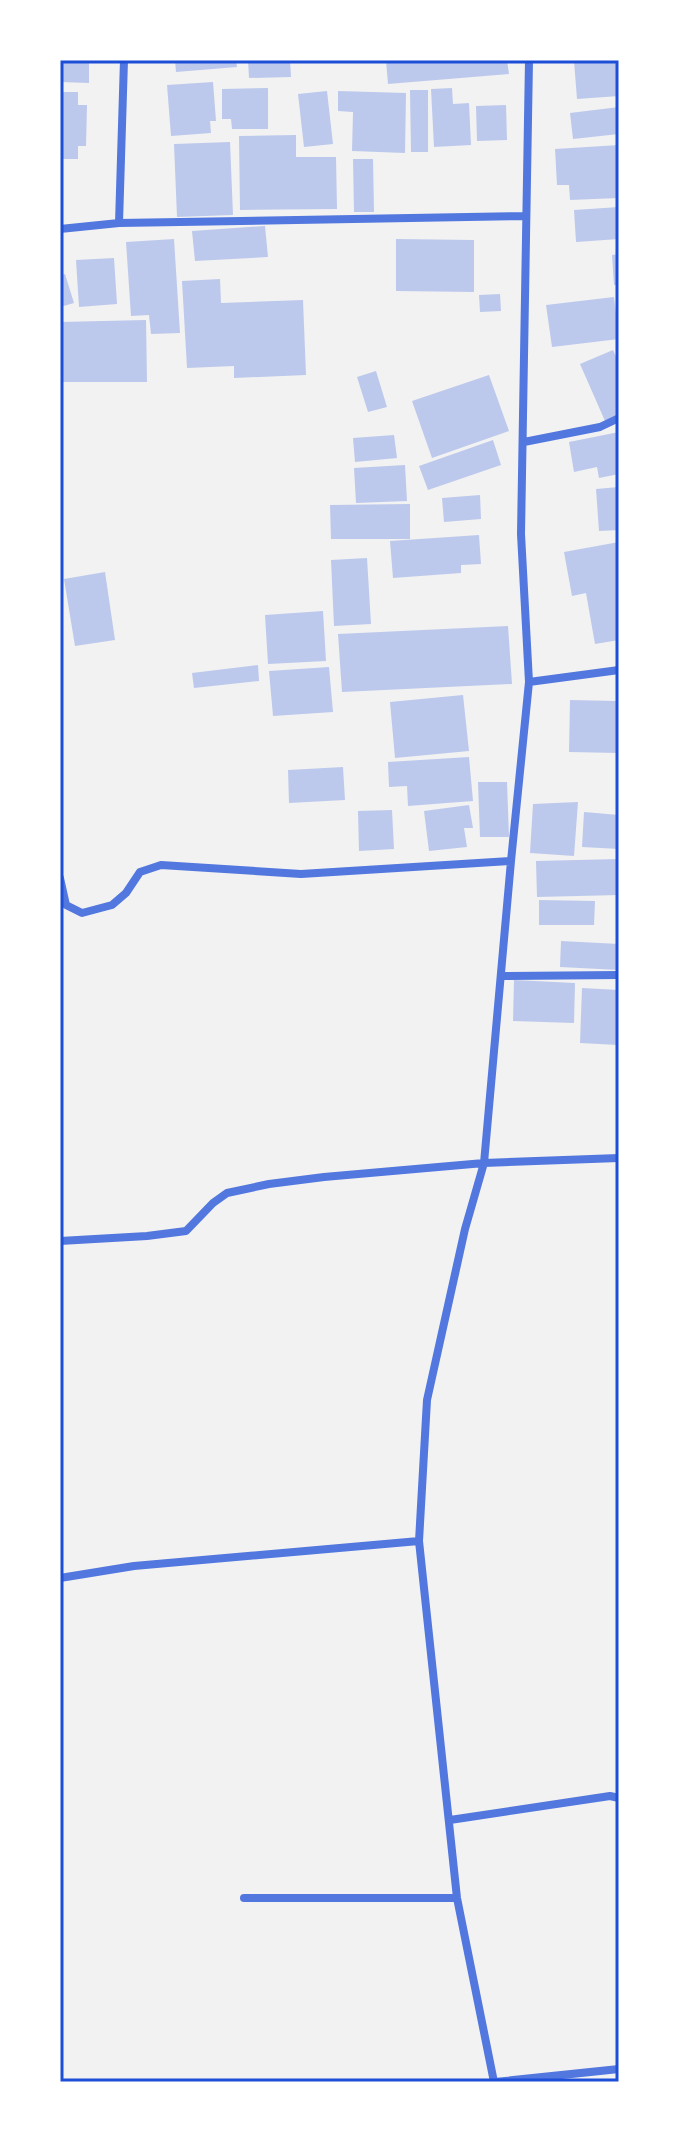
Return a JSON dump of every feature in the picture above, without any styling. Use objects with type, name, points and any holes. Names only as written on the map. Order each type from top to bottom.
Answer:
[{"type":"street","points":[[119,223],[124,60]]},
{"type":"street","points":[[529,60],[521,534],[529,682],[484,1163],[465,1229],[427,1400],[419,1541],[457,1898],[494,2082],[619,2069]]},
{"type":"street","points":[[60,229],[119,223],[525,216]]},
{"type":"street","points":[[524,442],[600,427],[619,418]]},
{"type":"street","points":[[529,682],[619,670]]},
{"type":"street","points":[[60,878],[66,905],[82,913],[112,905],[126,893],[140,872],[161,865],[301,874],[511,861]]},
{"type":"street","points":[[501,976],[619,975]]},
{"type":"street","points":[[60,1241],[186,1231],[227,1193],[244,1188],[324,1177],[484,1163],[619,1158]]},
{"type":"street","points":[[60,1578],[134,1566],[419,1541]]},
{"type":"street","points":[[450,1820],[610,1796],[619,1798]]},
{"type":"street","points":[[244,1898],[457,1898]]},
{"type":"building","points":[[60,60],[89,60],[89,83],[60,82]]},
{"type":"building","points":[[175,60],[236,60],[237,67],[176,72]]},
{"type":"building","points":[[248,60],[290,60],[291,77],[249,78]]},
{"type":"building","points":[[386,60],[507,60],[509,74],[388,84]]},
{"type":"building","points":[[619,60],[619,96],[577,99],[574,61]]},
{"type":"building","points":[[213,82],[216,121],[210,121],[211,133],[171,136],[167,85]]},
{"type":"building","points":[[268,88],[268,129],[232,129],[231,119],[222,119],[222,89]]},
{"type":"building","points":[[452,88],[453,104],[469,103],[471,145],[434,147],[431,89]]},
{"type":"building","points":[[410,90],[428,90],[428,152],[411,152]]},
{"type":"building","points":[[327,91],[333,144],[304,147],[298,94]]},
{"type":"building","points":[[338,91],[406,93],[405,153],[352,151],[353,112],[338,111]]},
{"type":"building","points":[[60,92],[78,92],[78,105],[87,105],[86,146],[78,146],[78,159],[60,159]]},
{"type":"building","points":[[506,105],[507,140],[477,141],[476,106]]},
{"type":"building","points":[[619,107],[619,134],[573,139],[570,113]]},
{"type":"building","points":[[296,135],[296,157],[336,157],[337,209],[240,210],[239,136]]},
{"type":"building","points":[[230,142],[233,215],[177,217],[174,144]]},
{"type":"building","points":[[619,145],[619,198],[570,200],[569,185],[557,185],[555,149]]},
{"type":"building","points":[[353,159],[373,159],[374,212],[354,212]]},
{"type":"building","points":[[619,207],[619,239],[576,242],[574,210]]},
{"type":"building","points":[[265,226],[268,257],[195,261],[192,231]]},
{"type":"building","points":[[174,239],[180,333],[151,334],[149,315],[131,316],[126,242]]},
{"type":"building","points":[[396,239],[474,240],[474,292],[396,291]]},
{"type":"building","points":[[619,254],[619,285],[614,285],[612,255]]},
{"type":"building","points":[[114,258],[117,304],[79,307],[76,260]]},
{"type":"building","points":[[65,274],[74,303],[60,307],[60,275]]},
{"type":"building","points":[[220,279],[221,303],[303,300],[306,375],[234,378],[234,366],[187,368],[182,281]]},
{"type":"building","points":[[500,294],[501,311],[480,312],[479,295]]},
{"type":"building","points":[[614,297],[619,339],[552,347],[546,305]]},
{"type":"building","points":[[146,320],[147,382],[60,382],[60,322]]},
{"type":"building","points":[[613,350],[619,363],[619,415],[605,421],[580,364]]},
{"type":"building","points":[[376,371],[387,407],[368,412],[357,377]]},
{"type":"building","points":[[489,375],[509,431],[432,458],[412,401]]},
{"type":"building","points":[[619,432],[619,474],[599,478],[597,467],[574,472],[569,442]]},
{"type":"building","points":[[394,435],[397,458],[355,462],[353,438]]},
{"type":"building","points":[[493,440],[501,465],[428,490],[419,466]]},
{"type":"building","points":[[405,465],[407,501],[356,503],[354,468]]},
{"type":"building","points":[[619,487],[619,530],[599,531],[596,489]]},
{"type":"building","points":[[480,495],[481,519],[444,522],[442,498]]},
{"type":"building","points":[[410,504],[410,539],[331,539],[330,505]]},
{"type":"building","points":[[479,535],[481,564],[461,565],[461,573],[393,578],[390,541]]},
{"type":"building","points":[[619,542],[619,640],[595,644],[586,593],[572,596],[564,552]]},
{"type":"building","points":[[367,558],[371,624],[334,626],[331,560]]},
{"type":"building","points":[[105,572],[115,640],[75,646],[64,579]]},
{"type":"building","points":[[323,611],[326,661],[268,664],[265,615]]},
{"type":"building","points":[[508,626],[512,684],[342,692],[338,634]]},
{"type":"building","points":[[258,665],[259,681],[194,688],[192,673]]},
{"type":"building","points":[[329,667],[333,712],[273,716],[269,671]]},
{"type":"building","points":[[463,695],[469,751],[395,758],[390,702]]},
{"type":"building","points":[[570,700],[616,701],[619,753],[569,752]]},
{"type":"building","points":[[469,757],[473,801],[408,806],[407,786],[389,787],[388,762]]},
{"type":"building","points":[[343,767],[345,800],[289,803],[288,770]]},
{"type":"building","points":[[478,782],[507,782],[509,837],[480,837]]},
{"type":"building","points":[[578,802],[574,856],[530,853],[533,804]]},
{"type":"building","points":[[469,805],[473,828],[464,828],[467,847],[429,851],[424,811]]},
{"type":"building","points":[[392,810],[394,849],[359,851],[358,811]]},
{"type":"building","points":[[584,812],[619,815],[619,849],[582,847]]},
{"type":"building","points":[[619,859],[619,895],[537,897],[536,861]]},
{"type":"building","points":[[539,900],[595,901],[594,925],[539,925]]},
{"type":"building","points":[[561,941],[619,944],[619,970],[560,967]]},
{"type":"building","points":[[514,980],[575,983],[574,1023],[513,1021]]},
{"type":"building","points":[[582,988],[619,990],[618,1045],[580,1043]]}]
